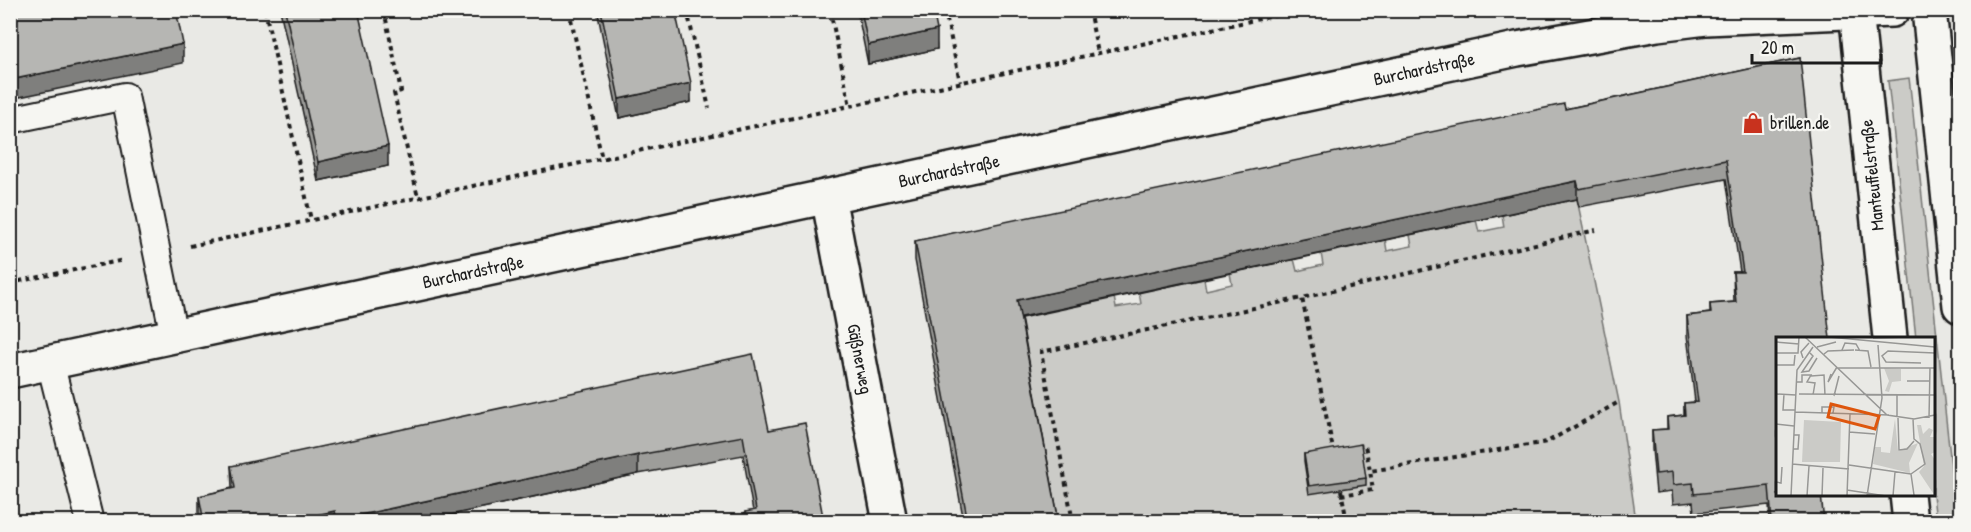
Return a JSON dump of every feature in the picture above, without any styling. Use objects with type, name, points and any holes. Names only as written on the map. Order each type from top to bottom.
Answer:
[{"type":"street","name":"Burchardstraße","points":[[10,371],[1578,38],[1706,18],[1892,10]]},
{"type":"street","points":[[1929,10],[1960,306]]},
{"type":"street","name":"Manteuffelstraße","points":[[1856,11],[1890,337]]},
{"type":"street","name":"Gäßnerweg","points":[[828,196],[890,522]]},
{"type":"street","points":[[1907,496],[1910,522]]},
{"type":"lane","points":[[10,120],[125,96],[174,336]]},
{"type":"lane","points":[[50,362],[90,522]]},
{"type":"path","points":[[265,10],[311,220]]},
{"type":"path","points":[[384,10],[401,91],[394,93],[418,197]]},
{"type":"path","points":[[569,10],[602,159]]},
{"type":"path","points":[[687,10],[709,108]]},
{"type":"path","points":[[830,10],[850,106]]},
{"type":"path","points":[[945,10],[960,82]]},
{"type":"path","points":[[1089,10],[1098,53]]},
{"type":"path","points":[[10,284],[1302,10]]},
{"type":"path","points":[[1073,522],[1041,352],[1302,297],[1596,230]]},
{"type":"path","points":[[1302,297],[1334,457]]},
{"type":"path","points":[[1370,471],[1547,442],[1619,402]]},
{"type":"path","points":[[1347,522],[1341,492],[1373,490],[1365,445],[1354,447]]},
{"type":"path","points":[[1333,450],[1344,449]]},
{"type":"shaded area","points":[[1909,78],[1957,521],[1936,521],[1933,496],[1935,496],[1935,337],[1916,337],[1888,81]]},
{"type":"shaded area","points":[[1577,199],[1619,402],[1636,521],[1056,521],[1017,307],[1114,297],[1116,308],[1141,304],[1139,292],[1204,279],[1206,290],[1232,284],[1230,273],[1294,259],[1297,271],[1323,265],[1321,253],[1385,239],[1387,251],[1412,246],[1410,235],[1476,220],[1479,232],[1504,227],[1502,215]]},
{"type":"building","points":[[27,10],[176,10],[183,44],[10,80],[10,14]]},
{"type":"building","points":[[285,10],[358,10],[388,146],[318,162]]},
{"type":"building","points":[[601,10],[675,10],[691,83],[619,99]]},
{"type":"building","points":[[861,10],[933,10],[937,30],[868,45]]},
{"type":"building","points":[[1800,58],[1830,337],[1776,337],[1776,496],[1821,496],[1824,522],[1772,522],[1769,486],[1694,494],[1693,483],[1673,485],[1672,472],[1656,474],[1652,430],[1668,429],[1667,417],[1685,415],[1684,403],[1698,402],[1687,316],[1711,313],[1710,304],[1736,302],[1733,272],[1743,272],[1726,160],[1579,189],[1577,181],[1017,300],[1059,522],[968,522],[915,241],[1564,104],[1565,109]]},
{"type":"building","points":[[753,354],[769,430],[805,423],[824,522],[747,522],[745,512],[756,510],[743,436],[638,455],[337,520],[335,511],[284,522],[204,522],[199,496],[235,488],[231,466]]},
{"type":"building","points":[[1361,444],[1366,478],[1309,486],[1304,454]]},
{"type":"place","name":"brillen.de","points":[[1753,123]]}]
